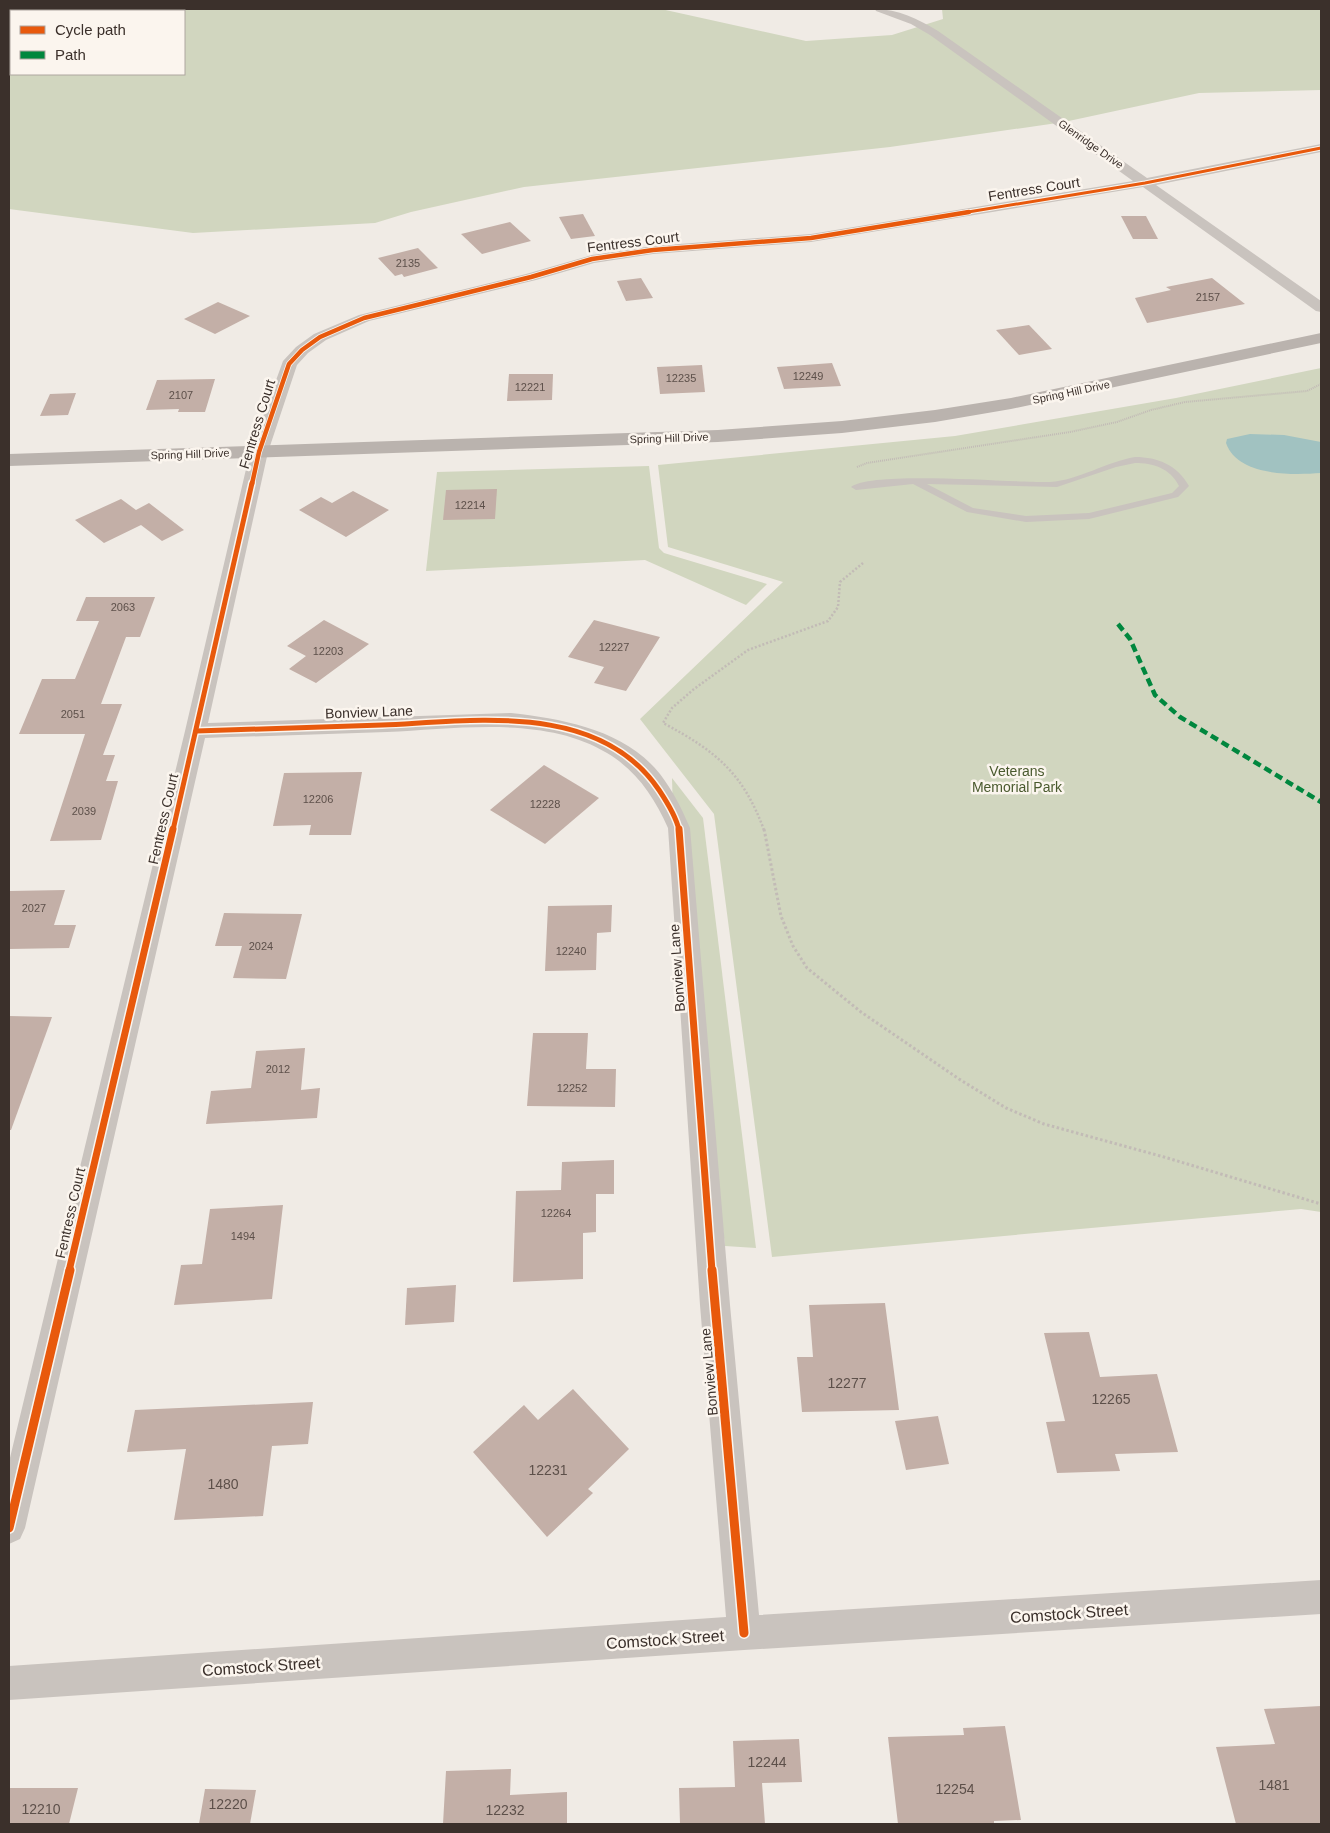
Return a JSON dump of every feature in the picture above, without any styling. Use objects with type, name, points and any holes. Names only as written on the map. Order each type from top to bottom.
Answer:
[{"type":"main road","name":"Spring Hill Drive","points":[[9,460],[718,436],[881,423],[1037,399],[1321,338]]},
{"type":"street","name":"Glenridge Drive","points":[[880,9],[915,22],[934,33],[1321,308]]},
{"type":"street","name":"Fentress Court","points":[[9,1528],[196,731],[259,452],[289,364],[302,350],[320,338],[364,318],[531,277],[592,259],[653,250],[811,238],[1146,183],[1321,148]]},
{"type":"street","name":"Bonview Lane","points":[[196,731],[511,720],[542,723],[572,730],[600,740],[622,752],[644,769],[671,806],[679,828],[715,1305],[744,1633]]},
{"type":"street","name":"Comstock Street","points":[[9,1683],[744,1633],[1321,1597]]},
{"type":"lane","points":[[856,487],[880,482],[916,482],[1057,484],[1133,460],[1146,460],[1161,464],[1180,476],[1184,486],[1174,495],[1089,516],[1026,518],[970,510],[916,482]]},
{"type":"path","points":[[852,469],[866,463],[1070,432],[1117,422],[1151,410],[1185,402],[1307,391],[1321,384]]},
{"type":"path","points":[[863,563],[840,582],[838,607],[828,621],[748,650],[694,689],[672,708],[663,723],[688,736],[719,758],[735,774],[754,803],[766,832],[781,916],[793,946],[807,968],[861,1012],[1006,1108],[1044,1124],[1164,1157],[1321,1204]]},
{"type":"green space","points":[[9,9],[661,9],[806,41],[892,35],[943,19],[942,9],[1321,9],[1321,90],[1199,93],[1064,122],[890,147],[524,187],[411,212],[375,223],[193,233],[9,209]]},
{"type":"green space","name":"Veterans Memorial Park","points":[[1321,368],[1321,1212],[1301,1209],[772,1257],[714,814],[640,719],[783,582],[668,547],[658,465],[955,436],[1176,398]]},
{"type":"green space","points":[[649,466],[659,548],[664,553],[767,584],[746,605],[645,560],[426,571],[437,472]]},
{"type":"green space","points":[[672,778],[703,818],[756,1248],[725,1246],[673,814]]},
{"type":"water","points":[[1250,434],[1284,435],[1321,442],[1321,473],[1268,472],[1242,462],[1232,454],[1226,443],[1227,439]]},
{"type":"building","points":[[583,214],[595,236],[571,239],[559,217]]},
{"type":"building","points":[[1121,216],[1146,216],[1158,239],[1133,239]]},
{"type":"building","points":[[510,222],[531,241],[482,254],[461,234]]},
{"type":"building","points":[[418,248],[438,268],[404,277],[402,274],[395,276],[378,258]]},
{"type":"building","points":[[641,278],[653,298],[626,301],[617,281]]},
{"type":"building","points":[[1212,278],[1245,304],[1147,323],[1135,298],[1171,290],[1166,287]]},
{"type":"building","points":[[218,302],[250,316],[215,334],[184,319]]},
{"type":"building","points":[[1029,325],[1052,349],[1019,355],[996,330]]},
{"type":"building","points":[[832,363],[841,386],[784,389],[777,367]]},
{"type":"building","points":[[702,365],[705,392],[660,394],[657,367]]},
{"type":"building","points":[[509,374],[553,374],[552,400],[507,401]]},
{"type":"building","points":[[215,379],[205,412],[178,412],[179,409],[146,410],[157,380]]},
{"type":"building","points":[[76,393],[68,415],[40,416],[50,394]]},
{"type":"building","points":[[497,489],[495,519],[443,520],[446,490]]},
{"type":"building","points":[[353,491],[389,510],[346,537],[299,510],[321,497],[332,503]]},
{"type":"building","points":[[121,499],[136,510],[149,503],[184,530],[162,541],[141,525],[104,543],[75,520]]},
{"type":"building","points":[[86,597],[155,597],[140,637],[126,637],[101,704],[122,704],[103,755],[115,755],[106,781],[118,781],[101,840],[50,841],[85,734],[19,734],[42,679],[75,679],[99,621],[76,621]]},
{"type":"building","points":[[324,620],[369,644],[316,683],[289,669],[306,656],[287,646]]},
{"type":"building","points":[[594,620],[660,637],[626,691],[594,683],[604,667],[568,657]]},
{"type":"building","points":[[544,765],[599,798],[545,844],[490,810]]},
{"type":"building","points":[[362,772],[351,835],[309,835],[311,825],[273,826],[284,773]]},
{"type":"building","points":[[65,890],[54,925],[76,925],[69,948],[9,949],[9,891]]},
{"type":"building","points":[[612,905],[611,932],[597,933],[596,970],[545,971],[548,906]]},
{"type":"building","points":[[224,913],[302,914],[286,979],[233,978],[242,946],[215,946]]},
{"type":"building","points":[[9,1016],[52,1017],[11,1130],[9,1130]]},
{"type":"building","points":[[533,1033],[588,1033],[586,1069],[616,1069],[615,1107],[527,1106]]},
{"type":"building","points":[[305,1048],[301,1090],[320,1088],[317,1118],[206,1124],[211,1091],[251,1088],[256,1051]]},
{"type":"building","points":[[614,1160],[614,1194],[596,1194],[596,1232],[583,1233],[583,1279],[513,1282],[516,1191],[561,1190],[562,1162]]},
{"type":"building","points":[[283,1205],[272,1299],[174,1305],[181,1265],[202,1264],[210,1209]]},
{"type":"building","points":[[456,1285],[454,1322],[405,1325],[407,1288]]},
{"type":"building","points":[[885,1303],[899,1410],[802,1412],[797,1357],[813,1357],[809,1305]]},
{"type":"building","points":[[1089,1332],[1100,1377],[1157,1374],[1178,1452],[1115,1454],[1120,1471],[1057,1473],[1046,1422],[1065,1421],[1044,1333]]},
{"type":"building","points":[[573,1389],[629,1449],[588,1489],[593,1493],[547,1537],[473,1452],[524,1405],[538,1420]]},
{"type":"building","points":[[313,1402],[308,1444],[272,1446],[263,1516],[174,1520],[186,1449],[127,1452],[135,1410]]},
{"type":"building","points":[[938,1416],[949,1464],[906,1470],[895,1421]]},
{"type":"building","points":[[1321,1706],[1321,1824],[1236,1824],[1216,1747],[1275,1744],[1264,1709]]},
{"type":"building","points":[[1005,1726],[1021,1820],[994,1821],[994,1824],[898,1824],[888,1737],[964,1735],[963,1728]]},
{"type":"building","points":[[799,1739],[802,1782],[762,1783],[765,1824],[680,1824],[679,1788],[735,1787],[733,1741]]},
{"type":"building","points":[[511,1769],[510,1795],[567,1792],[567,1824],[443,1824],[446,1771]]},
{"type":"building","points":[[9,1788],[78,1788],[69,1824],[9,1824]]},
{"type":"building","points":[[205,1789],[256,1790],[250,1824],[199,1824]]},
{"type":"marked path","points":[[1118,624],[1130,639],[1155,695],[1180,717],[1321,802]]},
{"type":"cycle path","points":[[9,1528],[196,731],[259,452],[289,364],[302,350],[320,337],[364,318],[531,277],[592,259],[653,250],[811,238],[1145,183],[1321,148]]},
{"type":"cycle path","points":[[196,731],[511,720],[539,723],[591,736],[613,747],[634,761],[651,779],[667,801],[679,828],[715,1305],[744,1633]]}]
